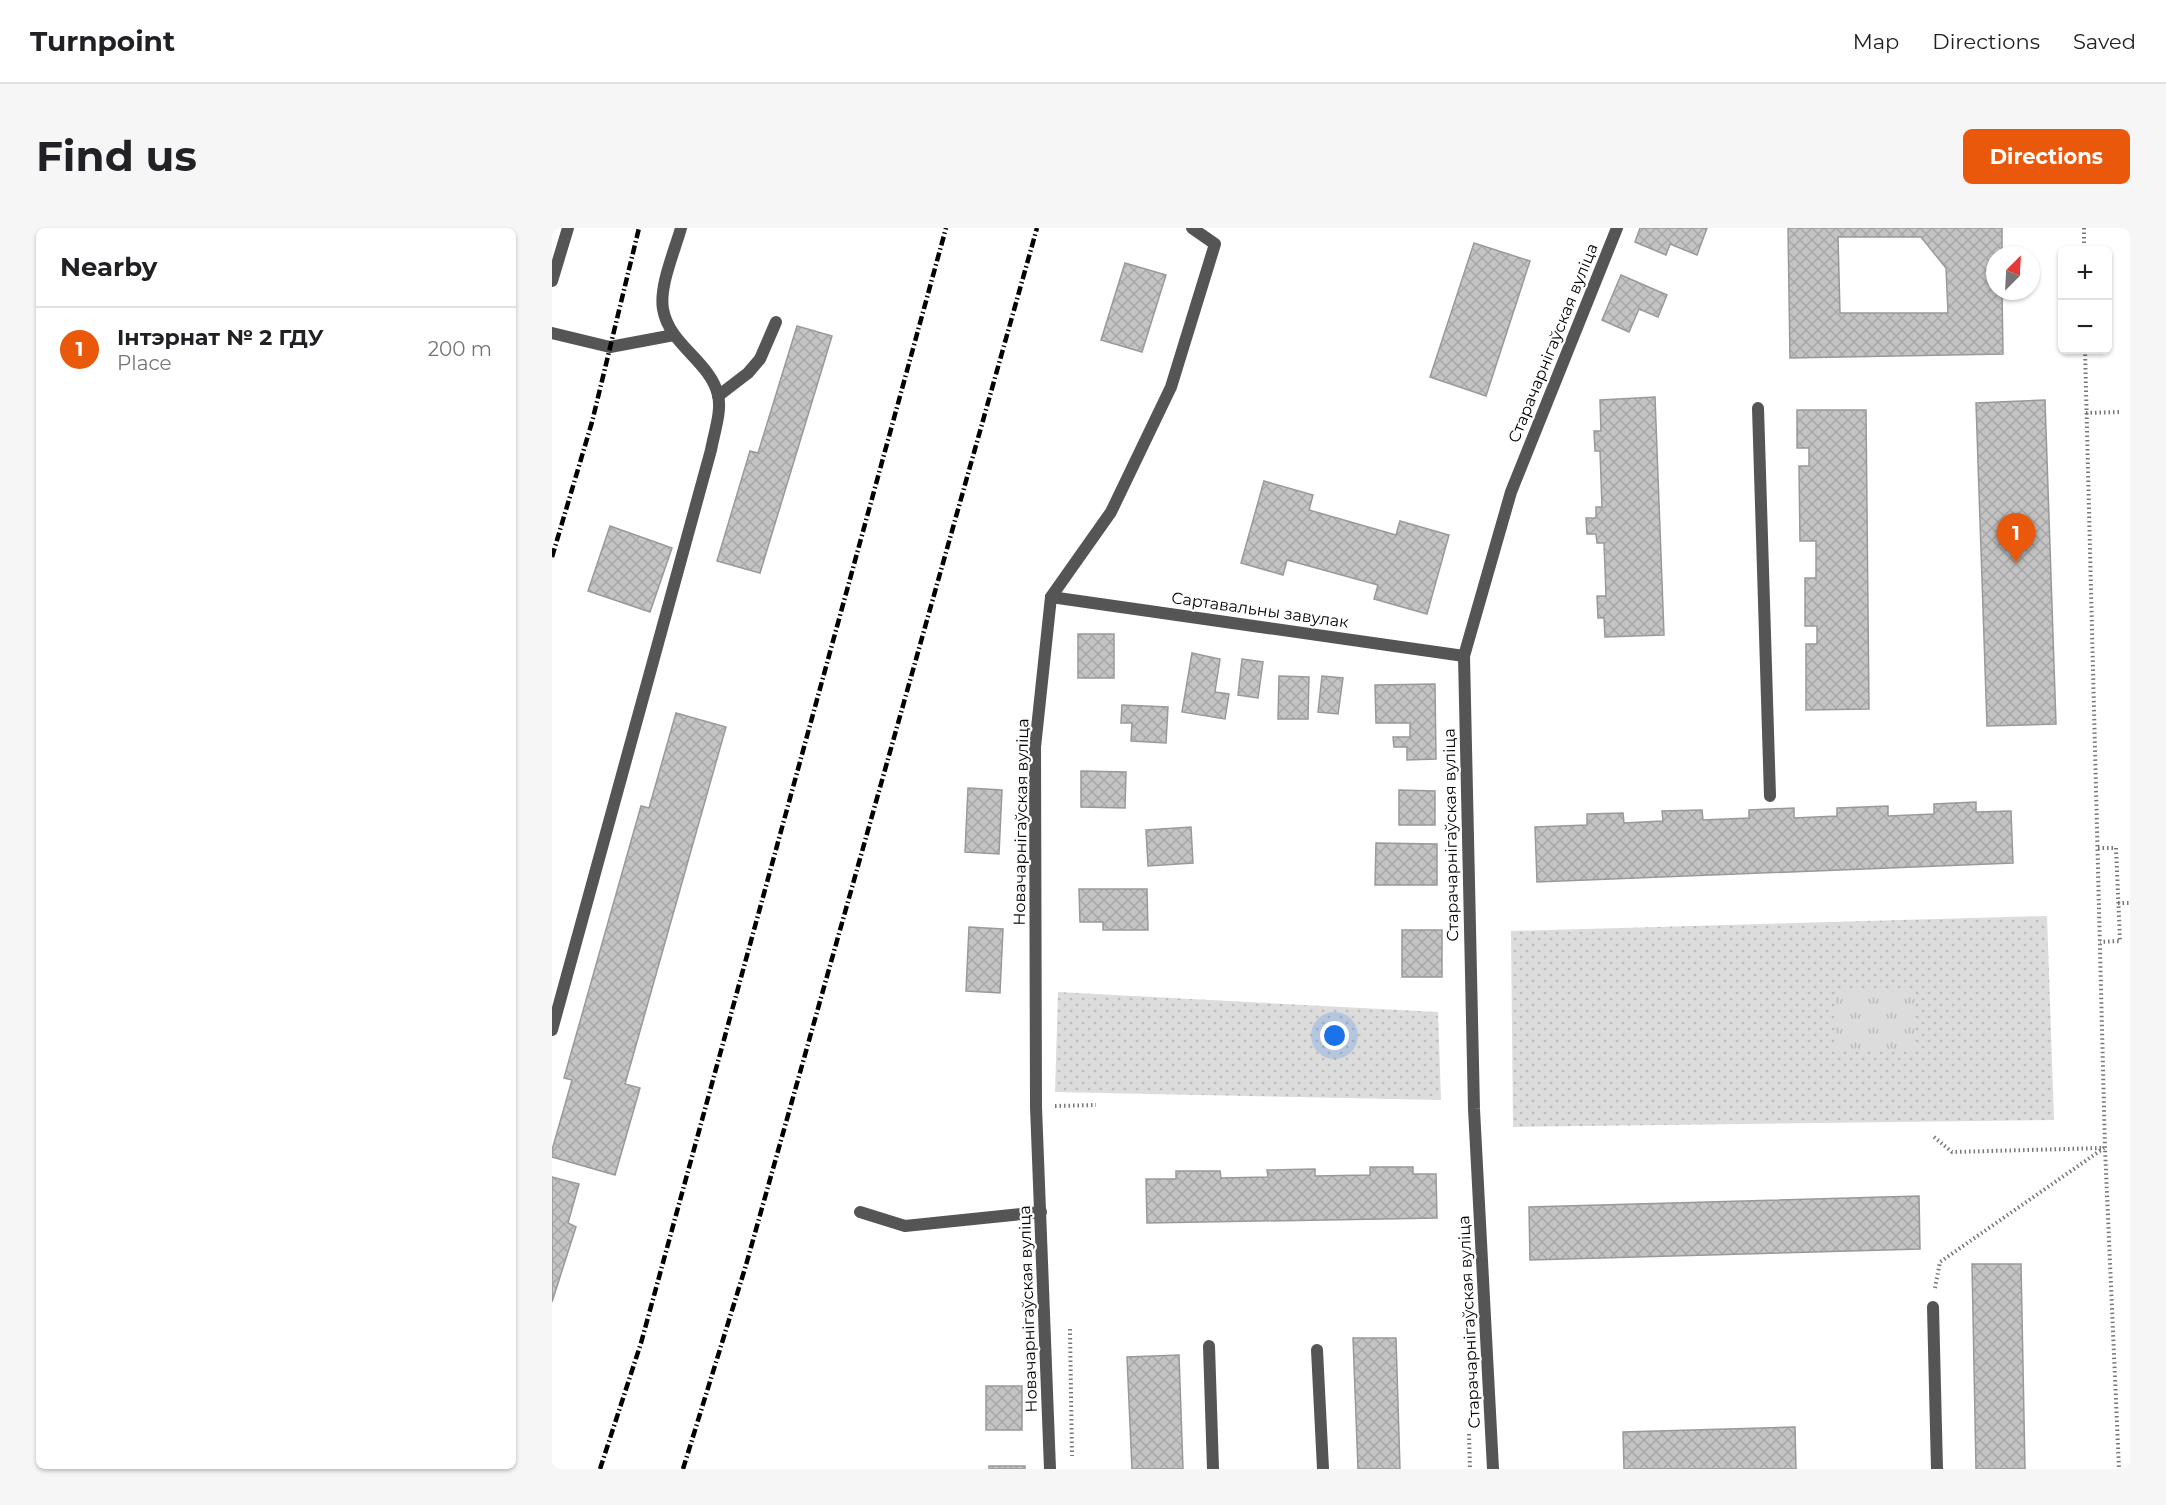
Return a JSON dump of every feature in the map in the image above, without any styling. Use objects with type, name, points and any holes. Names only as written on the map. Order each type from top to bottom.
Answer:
[{"type":"street","points":[[552,281],[568,228]]},
{"type":"street","points":[[552,1030],[711,450],[717,416],[718,396],[711,377],[674,335],[663,310],[664,288],[681,228]]},
{"type":"street","name":"Новачарнігаўская вуліца","points":[[1050,1469],[1036,1107],[1035,747],[1051,597],[1111,512],[1171,387],[1215,244],[1192,228]]},
{"type":"street","name":"Старачарнігаўская вуліца","points":[[1493,1469],[1474,1109],[1464,656],[1511,492],[1617,228]]},
{"type":"street","points":[[718,396],[748,373],[760,359],[776,322]]},
{"type":"street","points":[[552,333],[610,347],[674,335]]},
{"type":"street","points":[[1758,408],[1770,796]]},
{"type":"street","name":"Сартавальны завулак","points":[[1051,597],[1464,656]]},
{"type":"street","points":[[860,1212],[905,1226],[1041,1212]]},
{"type":"street","points":[[1932,1306],[1937,1469]]},
{"type":"street","points":[[1209,1346],[1213,1469]]},
{"type":"street","points":[[1317,1350],[1323,1469]]},
{"type":"path","points":[[2084,228],[2085,246]]},
{"type":"path","points":[[2085,354],[2105,1148],[2119,1469]]},
{"type":"path","points":[[2086,413],[2120,412]]},
{"type":"path","points":[[2098,848],[2116,848],[2120,941],[2100,942]]},
{"type":"path","points":[[2118,903],[2130,903]]},
{"type":"path","points":[[1036,1107],[1096,1105]]},
{"type":"path","points":[[1934,1137],[1952,1152],[2105,1148]]},
{"type":"path","points":[[1932,1306],[1940,1262],[2105,1148]]},
{"type":"path","points":[[1070,1329],[1072,1457]]},
{"type":"green space","points":[[2047,916],[2054,1120],[1513,1127],[1511,931]]},
{"type":"green space","points":[[1058,992],[1438,1012],[1441,1100],[1055,1092]]},
{"type":"green space","points":[[1836,992],[1915,992],[1914,1051],[1836,1049]]},
{"type":"building","points":[[1640,228],[1707,228],[1697,255],[1670,244],[1666,255],[1635,242]]},
{"type":"building","points":[[1788,228],[2002,228],[2002,246],[1986,246],[1986,300],[2002,300],[2003,354],[1790,358]],"holes":[[[1838,237],[1921,237],[1946,268],[1948,313],[1840,313]]]},
{"type":"building","points":[[1474,243],[1530,261],[1486,396],[1430,377]]},
{"type":"building","points":[[1125,263],[1166,275],[1142,352],[1101,340]]},
{"type":"building","points":[[1621,275],[1667,295],[1658,317],[1639,309],[1629,332],[1602,320]]},
{"type":"building","points":[[797,326],[832,336],[760,573],[717,561],[750,451],[758,453]]},
{"type":"building","points":[[1655,397],[1664,635],[1605,637],[1604,618],[1598,618],[1597,596],[1606,596],[1604,543],[1597,543],[1596,534],[1587,534],[1586,518],[1596,518],[1596,507],[1602,507],[1600,451],[1595,451],[1594,431],[1601,431],[1600,400]]},
{"type":"building","points":[[2045,400],[2056,724],[1987,726],[1976,403]]},
{"type":"building","points":[[1797,410],[1866,410],[1869,709],[1806,710],[1806,644],[1817,644],[1817,626],[1805,626],[1805,578],[1816,578],[1816,541],[1800,541],[1799,466],[1809,466],[1809,448],[1797,448]]},
{"type":"building","points":[[1264,481],[1313,495],[1309,510],[1396,535],[1400,521],[1449,535],[1427,614],[1374,599],[1378,585],[1287,560],[1283,575],[1241,563]]},
{"type":"building","points":[[610,526],[672,548],[650,612],[588,591]]},
{"type":"building","points":[[1078,634],[1114,634],[1114,678],[1078,678]]},
{"type":"building","points":[[1192,653],[1220,659],[1215,692],[1229,694],[1225,719],[1182,712]]},
{"type":"building","points":[[1242,659],[1263,662],[1258,698],[1238,695]]},
{"type":"building","points":[[1279,676],[1309,677],[1308,719],[1278,719]]},
{"type":"building","points":[[1322,676],[1343,678],[1338,714],[1318,712]]},
{"type":"building","points":[[1435,684],[1436,759],[1407,760],[1407,747],[1394,747],[1393,737],[1410,737],[1410,723],[1376,723],[1375,685]]},
{"type":"building","points":[[1122,705],[1168,707],[1166,743],[1131,741],[1132,723],[1121,723]]},
{"type":"building","points":[[676,713],[726,727],[625,1084],[640,1088],[615,1175],[552,1157],[552,1150],[572,1080],[564,1078],[641,806],[649,808]]},
{"type":"building","points":[[1081,771],[1126,772],[1125,808],[1081,807]]},
{"type":"building","points":[[968,788],[1002,790],[999,854],[965,852]]},
{"type":"building","points":[[1399,790],[1435,791],[1435,825],[1399,825]]},
{"type":"building","points":[[1976,802],[1976,812],[2011,811],[2013,863],[1537,882],[1535,827],[1587,825],[1587,814],[1623,813],[1624,823],[1663,821],[1662,811],[1702,810],[1703,820],[1749,818],[1749,810],[1794,808],[1794,818],[1837,816],[1837,808],[1888,806],[1888,816],[1934,814],[1934,804]]},
{"type":"building","points":[[1191,827],[1193,863],[1148,866],[1146,830]]},
{"type":"building","points":[[1376,843],[1437,844],[1437,885],[1375,885]]},
{"type":"building","points":[[1079,889],[1147,889],[1148,930],[1103,930],[1103,922],[1080,922]]},
{"type":"building","points":[[969,927],[1003,929],[1000,993],[966,991]]},
{"type":"building","points":[[1402,930],[1442,930],[1442,977],[1402,977]]},
{"type":"building","points":[[1370,1167],[1413,1167],[1413,1174],[1436,1174],[1437,1218],[1147,1223],[1146,1179],[1176,1179],[1176,1171],[1220,1171],[1221,1178],[1268,1177],[1267,1170],[1315,1169],[1315,1176],[1370,1175]]},
{"type":"building","points":[[552,1177],[579,1184],[568,1223],[576,1227],[552,1302]]},
{"type":"building","points":[[1919,1196],[1920,1249],[1530,1260],[1529,1207]]},
{"type":"building","points":[[1972,1264],[2021,1264],[2025,1469],[1976,1469]]},
{"type":"building","points":[[1353,1338],[1396,1338],[1400,1469],[1358,1469]]},
{"type":"building","points":[[1179,1355],[1183,1469],[1132,1469],[1127,1357]]},
{"type":"building","points":[[986,1386],[1022,1386],[1022,1430],[986,1430]]},
{"type":"building","points":[[1795,1427],[1796,1469],[1624,1469],[1623,1432]]},
{"type":"building","points":[[989,1466],[1025,1466],[1025,1469],[989,1469]]},
{"type":"railway","points":[[552,557],[592,422],[639,228]]},
{"type":"railway","points":[[600,1469],[641,1343],[946,228]]},
{"type":"railway","points":[[683,1469],[746,1265],[1037,228]]},
{"type":"place","name":"Інтэрнат № 2 ГДУ","points":[[2016,563]]}]
